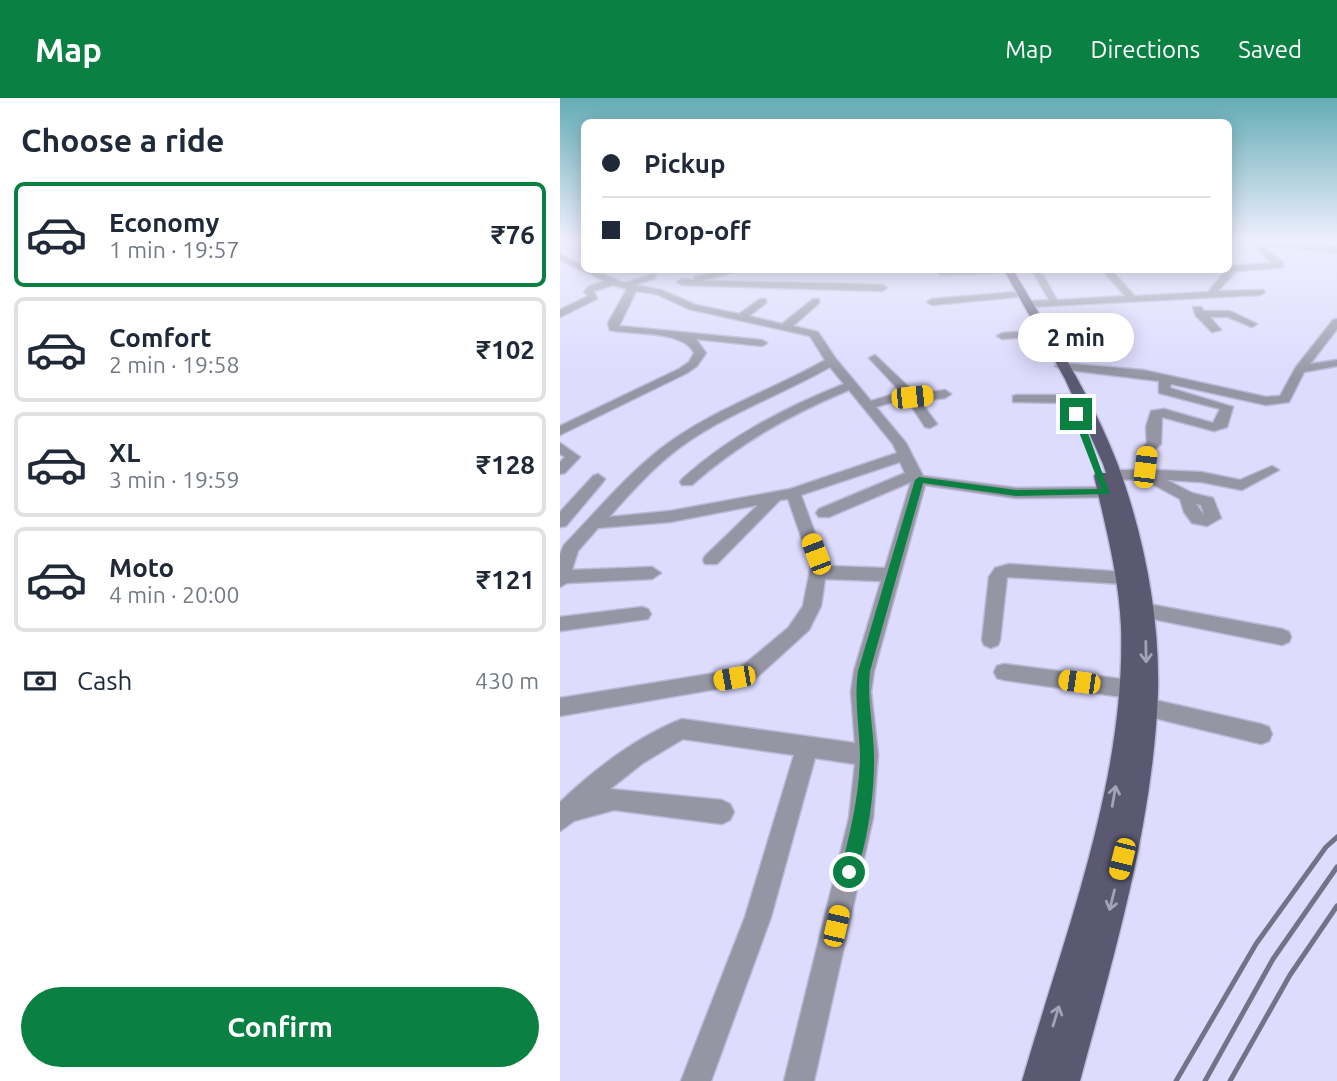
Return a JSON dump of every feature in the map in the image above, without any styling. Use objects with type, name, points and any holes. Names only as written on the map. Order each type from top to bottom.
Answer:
[{"type":"main road","points":[[1008,287],[1113,486],[1130,626],[1129,713],[1109,825],[1037,1081]]},
{"type":"main road","points":[[1013,287],[1016,302],[1061,366],[1095,428],[1137,568],[1143,610],[1146,707],[1129,833],[1065,1081]]},
{"type":"street","points":[[560,314],[594,297],[589,290],[616,287]]},
{"type":"street","points":[[623,287],[614,328],[762,343]]},
{"type":"street","points":[[628,287],[658,292],[693,307],[814,334],[831,361],[906,455],[917,478],[893,575],[864,671],[861,692],[867,755],[861,818],[799,1081]]},
{"type":"street","points":[[658,292],[670,287]]},
{"type":"street","points":[[861,287],[882,288]]},
{"type":"street","points":[[1046,287],[1053,298]]},
{"type":"street","points":[[1122,287],[1132,298]]},
{"type":"street","points":[[1210,295],[1217,287]]},
{"type":"street","points":[[932,302],[1016,302],[1260,292]]},
{"type":"street","points":[[693,307],[710,295]]},
{"type":"street","points":[[1181,296],[1216,330]]},
{"type":"street","points":[[749,343],[747,320],[763,301]]},
{"type":"street","points":[[785,327],[816,301]]},
{"type":"street","points":[[965,310],[1016,302]]},
{"type":"street","points":[[1200,314],[1230,314],[1252,324]]},
{"type":"street","points":[[1061,366],[1166,379],[1266,401],[1278,401],[1290,393],[1300,369],[1337,322]]},
{"type":"street","points":[[560,430],[693,363],[700,353],[699,345],[668,333]]},
{"type":"street","points":[[1002,336],[1035,334]]},
{"type":"street","points":[[875,358],[911,395],[930,424]]},
{"type":"street","points":[[652,573],[561,579],[570,549],[666,451],[727,414],[831,361]]},
{"type":"street","points":[[1300,369],[1337,363]]},
{"type":"street","points":[[1146,474],[1147,449],[1154,444],[1153,427],[1156,414],[1164,413],[1220,427],[1228,410],[1224,405],[1163,390],[1166,379]]},
{"type":"street","points":[[687,482],[714,457],[767,422],[851,385]]},
{"type":"street","points":[[868,405],[911,395],[945,394]]},
{"type":"street","points":[[1017,399],[1069,399]]},
{"type":"street","points":[[560,447],[573,457],[560,470]]},
{"type":"street","points":[[595,523],[633,522],[726,508],[784,495],[906,455]]},
{"type":"street","points":[[824,513],[917,478],[1016,493],[1113,486],[1146,474],[1201,477],[1242,485],[1272,470]]},
{"type":"street","points":[[1146,474],[1186,497]]},
{"type":"street","points":[[560,522],[598,479]]},
{"type":"street","points":[[711,560],[784,495]]},
{"type":"street","points":[[560,707],[734,678],[748,673],[802,625],[812,606],[819,572],[816,554],[784,495]]},
{"type":"street","points":[[991,640],[998,577],[1001,572],[1009,570],[1124,578]]},
{"type":"street","points":[[819,572],[893,575]]},
{"type":"street","points":[[1143,610],[1282,637]]},
{"type":"street","points":[[560,624],[642,614]]},
{"type":"street","points":[[1004,672],[1129,689]]},
{"type":"street","points":[[1146,707],[1261,734]]},
{"type":"street","points":[[563,816],[577,801],[661,739],[682,729],[867,755]]},
{"type":"street","points":[[696,1081],[758,917],[808,746]]},
{"type":"street","points":[[563,816],[614,799],[722,812]]},
{"type":"railway","points":[[1176,1081],[1256,944],[1326,847],[1337,837]]},
{"type":"railway","points":[[1205,1081],[1273,959],[1337,867]]},
{"type":"railway","points":[[1230,1081],[1290,975],[1337,906]]},
{"type":"route","points":[[849,872],[861,818],[867,755],[861,692],[864,671],[919,480],[1016,493],[1107,492],[1084,428],[1076,414]]}]
